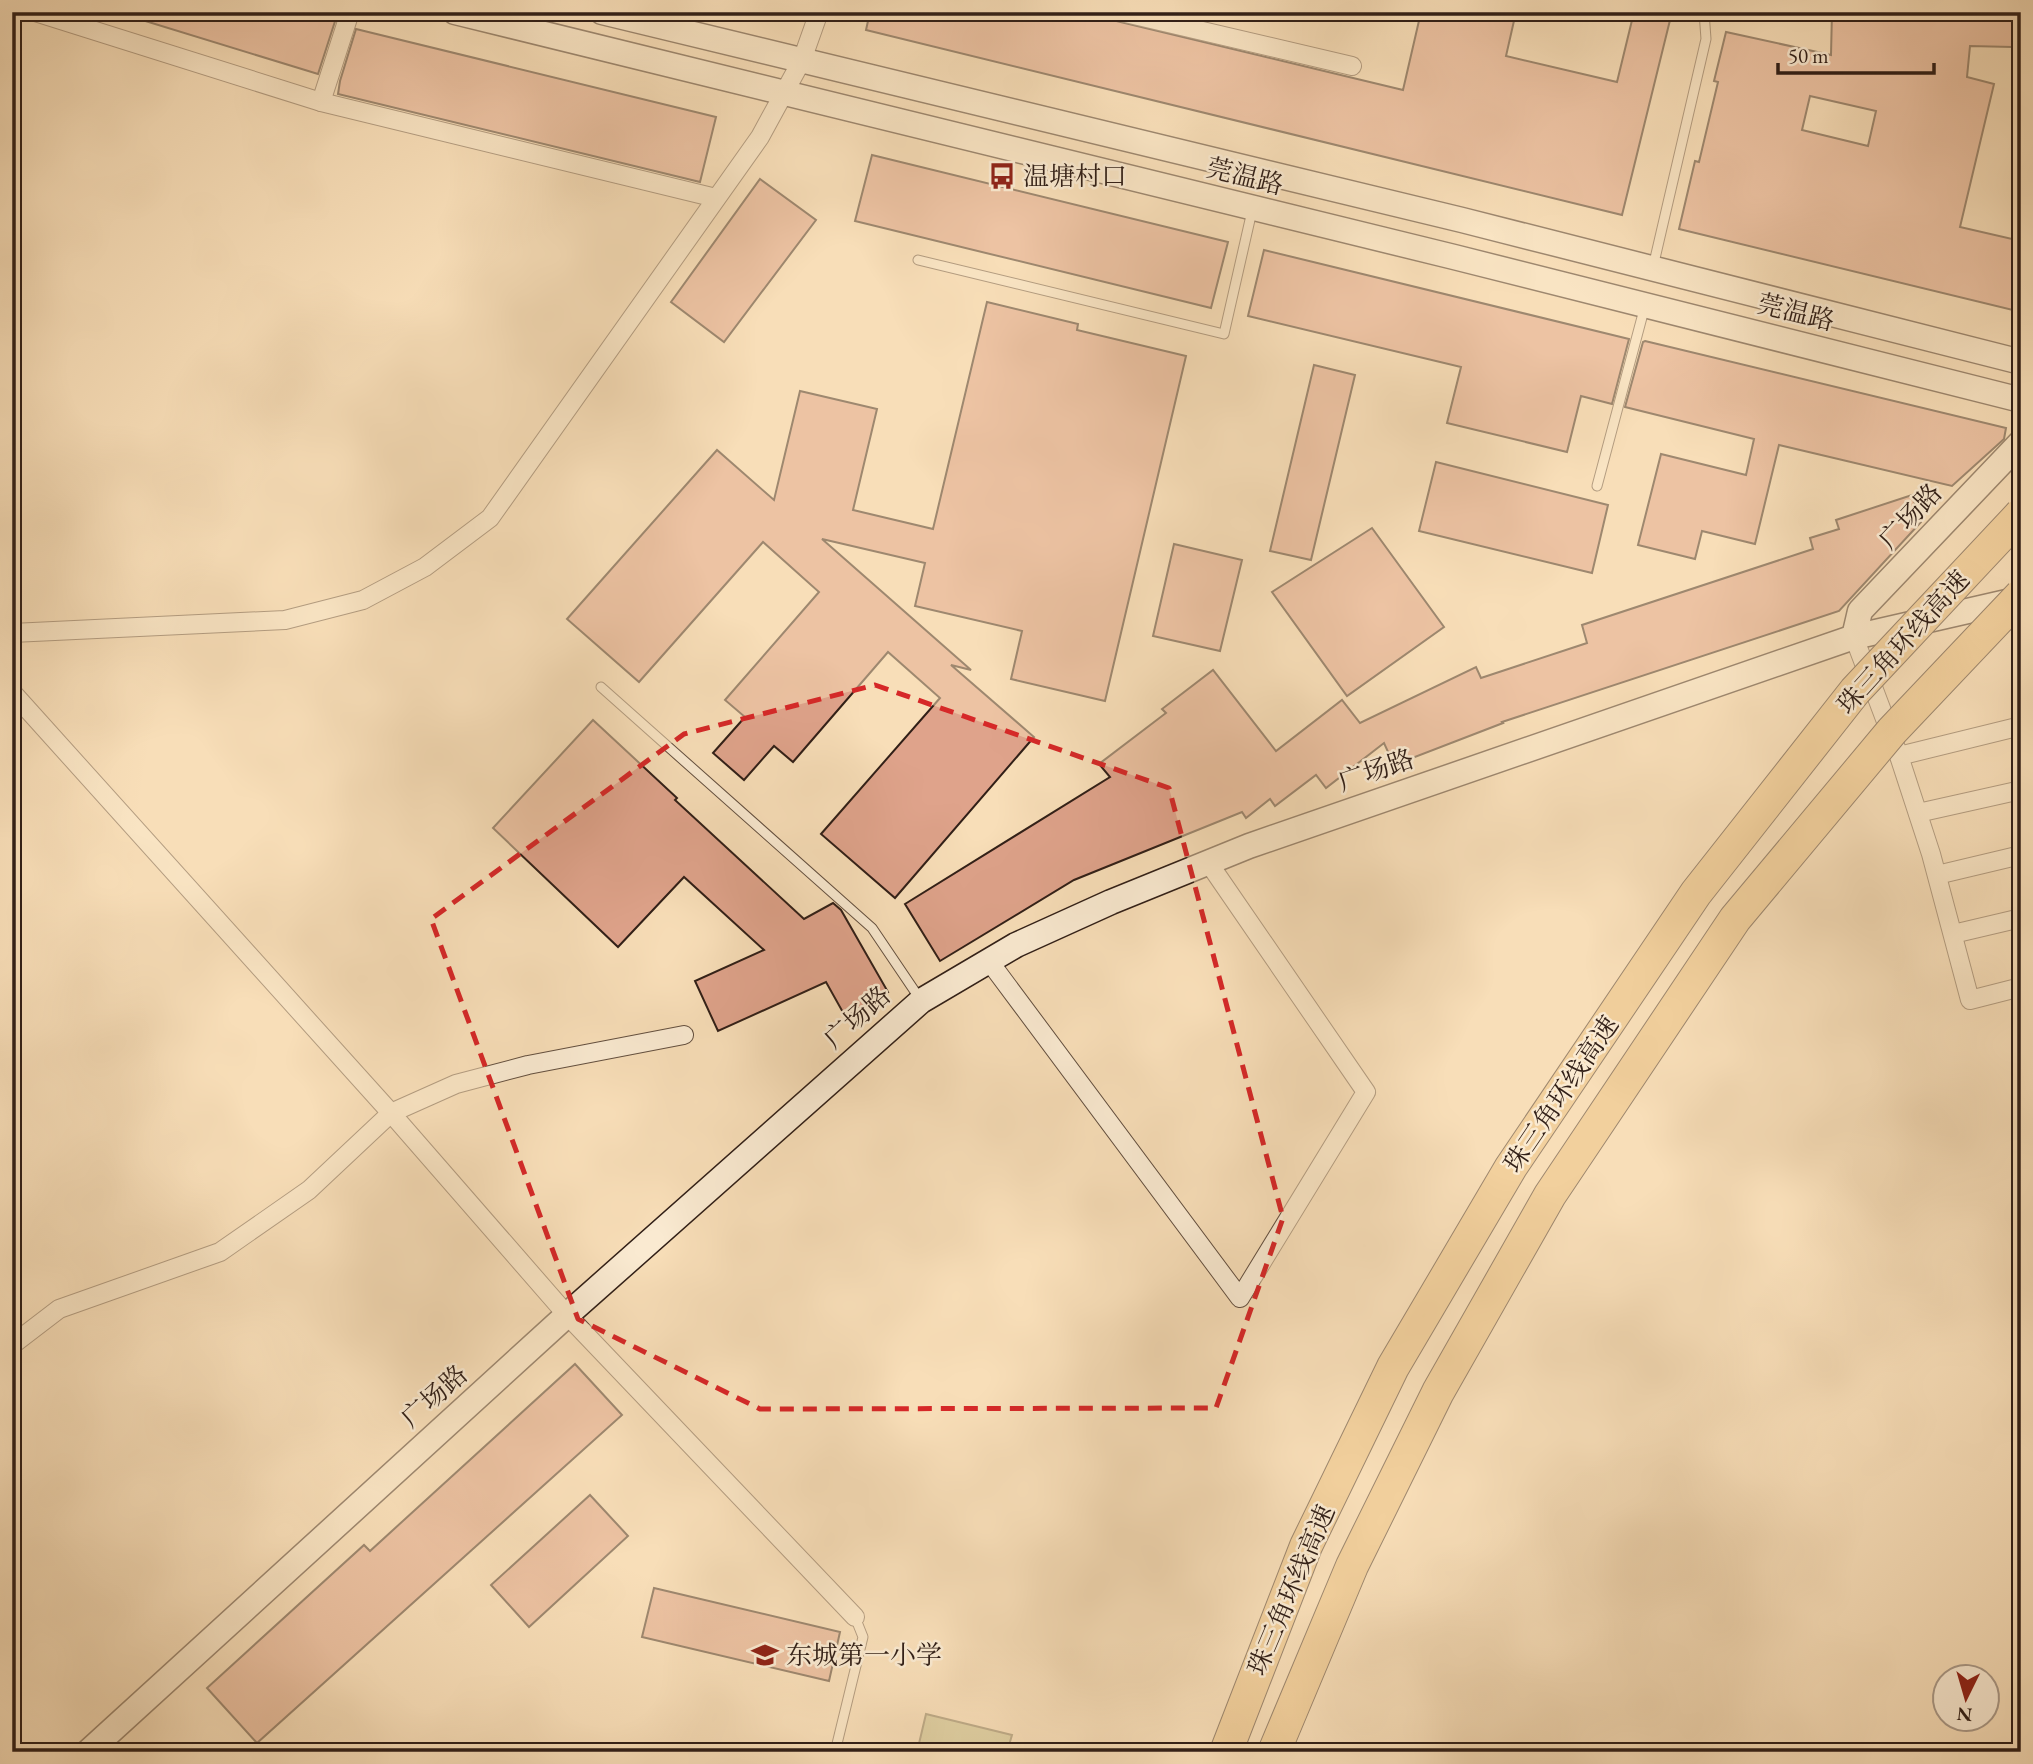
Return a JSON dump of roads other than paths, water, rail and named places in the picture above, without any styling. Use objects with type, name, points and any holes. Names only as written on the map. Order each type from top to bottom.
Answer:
[{"type":"highway","name":"珠三角环线高速","points":[[1226,1752],[1306,1546],[1393,1367],[1511,1167],[1696,893],[1855,691],[2021,514]]},
{"type":"highway","name":"珠三角环线高速","points":[[1274,1752],[1352,1566],[1438,1392],[1550,1195],[1735,919],[1892,731],[2021,596]]},
{"type":"main road","name":"莞温路","points":[[455,12],[2021,400]]},
{"type":"main road","name":"莞温路","points":[[602,12],[1462,220],[2021,362]]},
{"type":"main road","name":"广场路","points":[[1854,637],[1860,611],[2021,442]]},
{"type":"main road","name":"广场路","points":[[1854,637],[1873,621],[2021,464]]},
{"type":"main road","name":"广场路","points":[[88,1752],[567,1315],[920,1001],[1016,945],[1111,902],[1301,827],[1854,637],[2021,596]]},
{"type":"street","points":[[35,12],[321,102],[716,198]]},
{"type":"street","points":[[321,102],[350,12]]},
{"type":"street","points":[[12,632],[285,620],[363,600],[425,567],[490,518],[760,137],[802,60],[819,12]]},
{"type":"street","points":[[1121,12],[1352,66]]},
{"type":"street","points":[[1854,637],[1918,813],[1970,1000],[2021,987]]},
{"type":"street","points":[[12,692],[390,1113],[567,1315],[855,1617]]},
{"type":"street","points":[[1899,756],[2021,726]]},
{"type":"street","points":[[1918,813],[2021,790]]},
{"type":"street","points":[[1937,874],[2021,855]]},
{"type":"street","points":[[989,961],[1240,1298],[1366,1092],[1208,862]]},
{"type":"street","points":[[1953,934],[2021,918]]},
{"type":"street","points":[[12,1345],[59,1308],[220,1252],[309,1191],[390,1113],[456,1084],[528,1066],[684,1035]]},
{"type":"lane","points":[[1653,269],[1706,39],[1704,12]]},
{"type":"lane","points":[[918,260],[1224,334],[1252,209]]},
{"type":"lane","points":[[1597,486],[1646,305]]},
{"type":"lane","points":[[601,687],[872,928],[920,1001]]},
{"type":"lane","points":[[835,1752],[863,1637],[855,1617]]},
{"type":"place","name":"温塘村口","points":[[1002,176]]},
{"type":"place","name":"东城第一小学","points":[[765,1655]]}]
